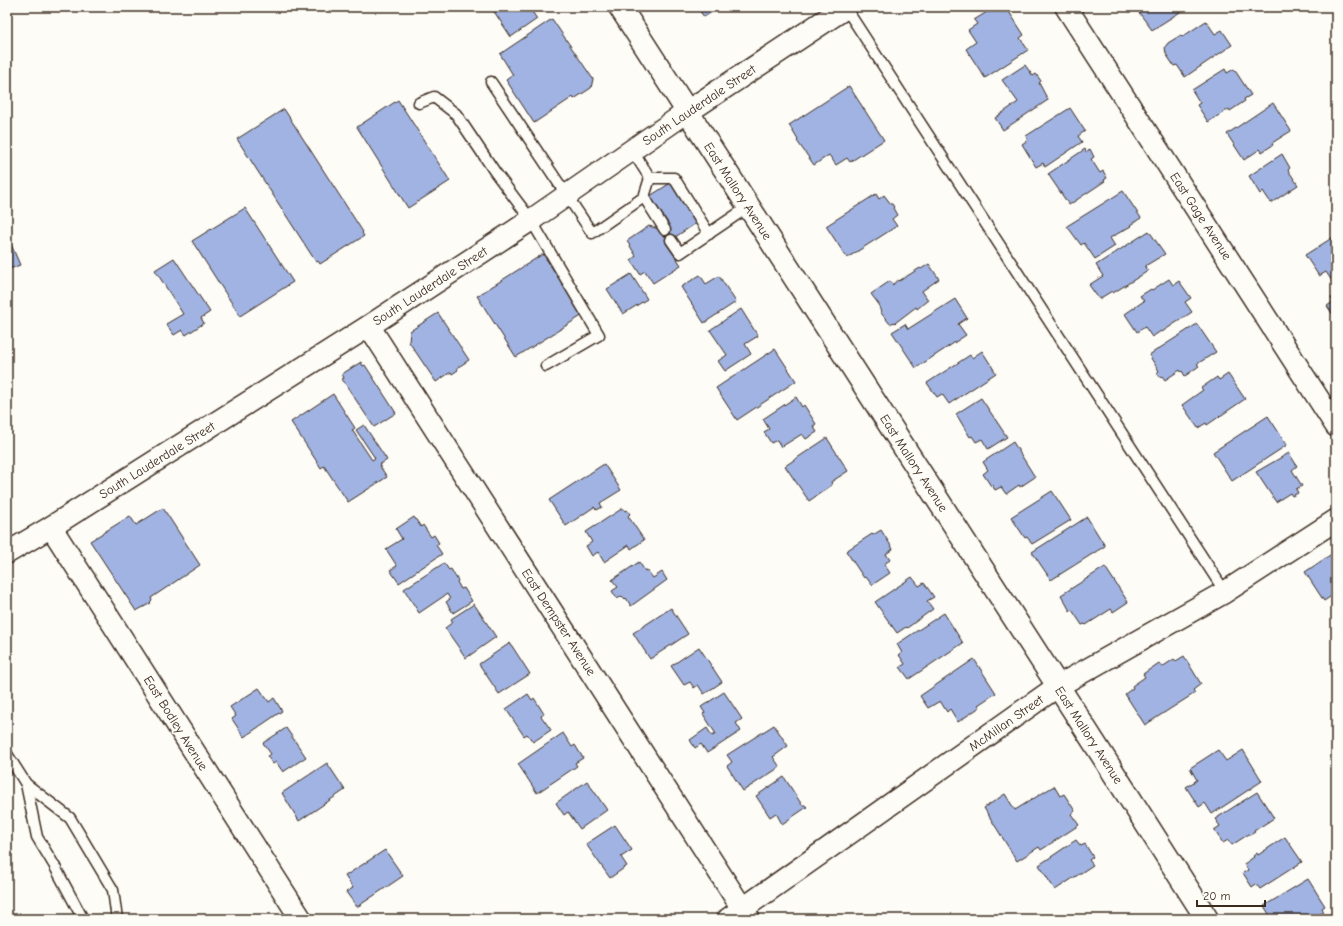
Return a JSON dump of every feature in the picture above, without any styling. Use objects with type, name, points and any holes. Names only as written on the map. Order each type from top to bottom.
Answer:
[{"type":"main road","name":"East Mallory Avenue","points":[[620,7],[1207,919]]},
{"type":"main road","name":"South Lauderdale Street","points":[[687,112],[845,7]]},
{"type":"street","name":"East Gage Avenue","points":[[1066,7],[1336,426]]},
{"type":"street","name":"South Lauderdale Street","points":[[7,553],[51,527],[369,326],[531,220],[687,112]]},
{"type":"street","name":"East Dempster Avenue","points":[[369,326],[740,916]]},
{"type":"street","name":"McMillan Street","points":[[740,916],[1058,686],[1225,592],[1336,520]]},
{"type":"street","name":"East Bodley Avenue","points":[[51,527],[301,919]]},
{"type":"lane","points":[[845,7],[1225,592]]},
{"type":"lane","points":[[490,82],[592,233],[644,197],[650,178]]},
{"type":"lane","points":[[420,103],[434,97],[456,114],[495,172],[531,220],[599,335],[546,366]]},
{"type":"lane","points":[[632,150],[650,178]]},
{"type":"lane","points":[[650,178],[674,178],[709,234]]},
{"type":"lane","points":[[644,197],[665,230]]},
{"type":"lane","points":[[671,240],[680,253],[748,207]]},
{"type":"lane","points":[[7,754],[26,784],[70,818],[113,890],[117,919]]},
{"type":"lane","points":[[26,784],[37,838],[54,865],[83,919]]},
{"type":"building","points":[[491,7],[529,7],[537,19],[511,37]]},
{"type":"building","points":[[697,7],[720,7],[704,17]]},
{"type":"building","points":[[995,7],[1006,7],[1024,35],[1020,38],[1028,50],[985,78],[966,49],[976,42],[968,30],[977,24],[974,20]]},
{"type":"building","points":[[1143,7],[1188,7],[1152,30],[1137,10]]},
{"type":"building","points":[[552,19],[593,79],[591,88],[574,99],[573,97],[534,123],[506,80],[513,75],[500,54]]},
{"type":"building","points":[[1206,21],[1215,34],[1222,30],[1232,45],[1185,77],[1177,65],[1174,66],[1166,54],[1165,47],[1168,43],[1181,35],[1182,37]]},
{"type":"building","points":[[1025,65],[1033,76],[1036,74],[1041,81],[1039,83],[1048,100],[1003,130],[995,118],[1018,102],[1002,80]]},
{"type":"building","points":[[1225,69],[1227,73],[1234,69],[1251,95],[1230,111],[1229,109],[1208,122],[1197,105],[1200,103],[1192,90]]},
{"type":"building","points":[[849,86],[884,140],[850,162],[847,158],[836,165],[829,155],[814,165],[797,141],[798,140],[789,125]]},
{"type":"building","points":[[398,100],[450,181],[408,208],[357,127]]},
{"type":"building","points":[[1273,103],[1291,131],[1272,143],[1273,145],[1262,152],[1260,149],[1244,160],[1227,134]]},
{"type":"building","points":[[1070,108],[1085,131],[1078,136],[1082,142],[1045,167],[1043,163],[1036,167],[1022,144],[1028,140],[1026,136]]},
{"type":"building","points":[[284,109],[363,232],[362,233],[364,236],[320,264],[318,261],[316,262],[237,139]]},
{"type":"building","points":[[1085,149],[1086,152],[1090,149],[1094,157],[1091,159],[1100,173],[1103,171],[1107,178],[1104,180],[1105,181],[1069,205],[1048,174]]},
{"type":"building","points":[[1282,154],[1290,168],[1288,170],[1298,185],[1271,203],[1263,191],[1260,194],[1249,176]]},
{"type":"building","points":[[672,182],[698,222],[666,243],[681,265],[653,283],[645,271],[640,274],[631,260],[636,256],[627,241],[649,226],[659,229],[661,233],[670,226],[650,196]]},
{"type":"building","points":[[1123,191],[1141,218],[1130,225],[1131,226],[1110,238],[1115,246],[1095,259],[1084,243],[1081,245],[1067,226]]},
{"type":"building","points":[[876,194],[879,199],[884,195],[894,207],[893,208],[897,215],[892,219],[897,226],[847,258],[826,226]]},
{"type":"building","points":[[245,208],[293,282],[240,316],[192,241]]},
{"type":"building","points":[[1149,231],[1165,254],[1145,266],[1148,271],[1113,293],[1112,291],[1099,299],[1089,285],[1103,276],[1096,265]]},
{"type":"building","points":[[7,235],[20,265],[7,270]]},
{"type":"building","points":[[1335,236],[1336,282],[1334,284],[1326,272],[1319,276],[1305,255]]},
{"type":"building","points":[[543,254],[583,315],[516,357],[477,296]]},
{"type":"building","points":[[174,258],[210,312],[201,318],[204,323],[186,335],[182,330],[174,335],[166,324],[183,314],[155,270]]},
{"type":"building","points":[[929,264],[939,279],[922,291],[928,300],[895,323],[890,324],[881,313],[880,306],[871,294],[890,281],[893,285],[898,280],[899,281]]},
{"type":"building","points":[[631,274],[647,299],[623,314],[607,289]]},
{"type":"building","points":[[700,275],[706,284],[719,276],[736,302],[704,323],[681,287]]},
{"type":"building","points":[[1169,279],[1173,285],[1179,281],[1191,298],[1185,302],[1192,312],[1152,337],[1145,327],[1137,332],[1125,314],[1144,301],[1140,296]]},
{"type":"building","points":[[1336,295],[1336,319],[1327,306],[1333,302],[1331,298]]},
{"type":"building","points":[[955,299],[967,318],[958,324],[966,335],[916,368],[892,332],[905,324],[908,329]]},
{"type":"building","points":[[741,309],[758,336],[745,344],[751,354],[725,371],[718,361],[727,355],[710,330]]},
{"type":"building","points":[[438,313],[469,360],[457,368],[458,370],[452,374],[451,372],[436,382],[409,342],[410,331]]},
{"type":"building","points":[[1197,324],[1216,352],[1197,364],[1199,366],[1185,376],[1180,370],[1165,380],[1162,376],[1160,377],[1157,373],[1159,371],[1149,355]]},
{"type":"building","points":[[775,349],[796,381],[737,420],[716,388]]},
{"type":"building","points":[[982,351],[996,373],[949,404],[942,394],[937,397],[927,383],[970,355],[972,358]]},
{"type":"building","points":[[361,362],[363,366],[365,365],[396,413],[374,427],[342,379],[344,378],[342,374]]},
{"type":"building","points":[[1228,374],[1245,399],[1207,425],[1206,423],[1198,428],[1182,405],[1203,390],[1201,388],[1217,377],[1219,380]]},
{"type":"building","points":[[333,394],[355,428],[352,430],[372,460],[375,458],[356,430],[364,425],[387,460],[379,465],[387,477],[348,502],[324,466],[321,468],[291,422]]},
{"type":"building","points":[[796,397],[802,407],[804,405],[816,424],[813,426],[817,432],[806,439],[802,434],[781,447],[777,440],[771,443],[764,432],[769,429],[763,419]]},
{"type":"building","points":[[981,398],[1007,437],[988,449],[982,439],[976,442],[972,436],[970,437],[956,414]]},
{"type":"building","points":[[1268,416],[1287,445],[1232,481],[1213,452]]},
{"type":"building","points":[[827,438],[848,471],[831,482],[832,485],[809,501],[785,466]]},
{"type":"building","points":[[1013,442],[1035,477],[1006,494],[1001,487],[995,490],[992,485],[991,486],[983,474],[988,470],[983,462]]},
{"type":"building","points":[[1289,453],[1297,466],[1292,470],[1302,486],[1296,489],[1298,493],[1292,496],[1290,493],[1276,502],[1256,472]]},
{"type":"building","points":[[604,464],[621,490],[600,503],[602,507],[597,510],[594,507],[566,526],[549,500]]},
{"type":"building","points":[[1052,491],[1071,520],[1032,544],[1027,537],[1025,538],[1011,517]]},
{"type":"building","points":[[163,508],[200,565],[151,598],[151,603],[136,611],[90,541],[130,516],[136,525]]},
{"type":"building","points":[[623,508],[630,514],[628,516],[644,540],[631,549],[629,545],[604,562],[598,552],[592,556],[586,546],[592,542],[586,532]]},
{"type":"building","points":[[414,517],[421,527],[423,525],[431,537],[434,535],[439,543],[436,545],[442,554],[399,583],[390,570],[397,566],[386,549],[402,539],[396,529]]},
{"type":"building","points":[[1087,517],[1105,546],[1051,580],[1032,552]]},
{"type":"building","points":[[881,530],[893,549],[886,554],[890,560],[884,564],[890,573],[872,585],[866,577],[864,578],[846,551],[872,534],[873,535]]},
{"type":"building","points":[[1336,551],[1336,593],[1324,601],[1305,572]]},
{"type":"building","points":[[639,562],[645,571],[647,570],[653,578],[662,572],[667,580],[631,606],[626,598],[625,599],[622,596],[617,599],[612,591],[618,587],[612,580]]},
{"type":"building","points":[[444,563],[449,570],[451,569],[461,589],[464,588],[472,601],[453,613],[446,602],[450,599],[447,594],[419,613],[404,589]]},
{"type":"building","points":[[1105,567],[1128,602],[1113,612],[1111,609],[1086,625],[1082,625],[1072,610],[1070,611],[1061,595]]},
{"type":"building","points":[[912,577],[919,586],[924,583],[934,597],[927,601],[933,609],[907,628],[906,627],[897,633],[875,602]]},
{"type":"building","points":[[474,604],[496,637],[466,658],[445,628],[453,622],[451,619]]},
{"type":"building","points":[[671,608],[688,634],[650,659],[633,633]]},
{"type":"building","points":[[944,613],[963,643],[909,679],[900,667],[905,664],[899,655],[902,653],[897,644]]},
{"type":"building","points":[[510,643],[530,674],[499,694],[479,664]]},
{"type":"building","points":[[699,647],[722,682],[704,694],[698,685],[694,688],[690,682],[684,685],[671,666]]},
{"type":"building","points":[[1184,656],[1201,684],[1193,690],[1195,693],[1145,725],[1125,694],[1133,688],[1132,686],[1145,677],[1143,674],[1159,663],[1162,667],[1174,659],[1176,661]]},
{"type":"building","points":[[974,659],[996,693],[978,705],[980,707],[958,722],[950,709],[947,712],[940,701],[928,708],[920,696]]},
{"type":"building","points":[[259,688],[269,702],[274,698],[282,711],[244,737],[232,719],[236,716],[230,707]]},
{"type":"building","points":[[724,692],[742,719],[736,723],[741,731],[707,753],[701,744],[695,748],[690,740],[707,728],[712,736],[716,734],[703,714],[705,713],[701,707]]},
{"type":"building","points":[[528,694],[532,700],[534,698],[544,714],[541,716],[551,730],[533,742],[527,734],[524,736],[506,709]]},
{"type":"building","points":[[774,725],[788,746],[773,757],[780,767],[743,791],[727,766],[732,762],[727,755]]},
{"type":"building","points":[[286,728],[306,757],[283,772],[276,762],[273,764],[267,756],[271,754],[263,743]]},
{"type":"building","points":[[563,733],[572,747],[575,745],[583,758],[575,763],[577,766],[537,793],[518,764]]},
{"type":"building","points":[[1218,750],[1226,761],[1243,750],[1262,781],[1212,814],[1205,803],[1199,807],[1186,787],[1197,780],[1190,768]]},
{"type":"building","points":[[327,763],[345,790],[299,821],[282,793]]},
{"type":"building","points":[[784,777],[802,805],[807,807],[782,824],[776,813],[770,817],[756,796]]},
{"type":"building","points":[[587,781],[607,810],[580,829],[568,812],[564,815],[556,803]]},
{"type":"building","points":[[1054,786],[1060,796],[1064,794],[1075,811],[1071,814],[1079,825],[1041,850],[1039,847],[1017,861],[984,808],[1005,794],[1015,810]]},
{"type":"building","points":[[1257,792],[1274,818],[1254,831],[1255,832],[1250,835],[1249,834],[1232,845],[1228,840],[1223,843],[1214,830],[1220,826],[1215,819]]},
{"type":"building","points":[[615,825],[632,850],[621,857],[627,866],[610,878],[586,844]]},
{"type":"building","points":[[1285,837],[1302,862],[1260,889],[1256,884],[1252,887],[1243,873],[1248,870],[1244,864],[1257,853],[1258,855]]},
{"type":"building","points":[[1076,840],[1081,846],[1085,844],[1093,857],[1089,860],[1093,865],[1055,890],[1039,865]]},
{"type":"building","points":[[385,850],[403,876],[357,907],[346,892],[353,888],[345,876]]},
{"type":"building","points":[[1308,879],[1325,906],[1322,908],[1324,912],[1313,919],[1272,919],[1264,906]]}]
